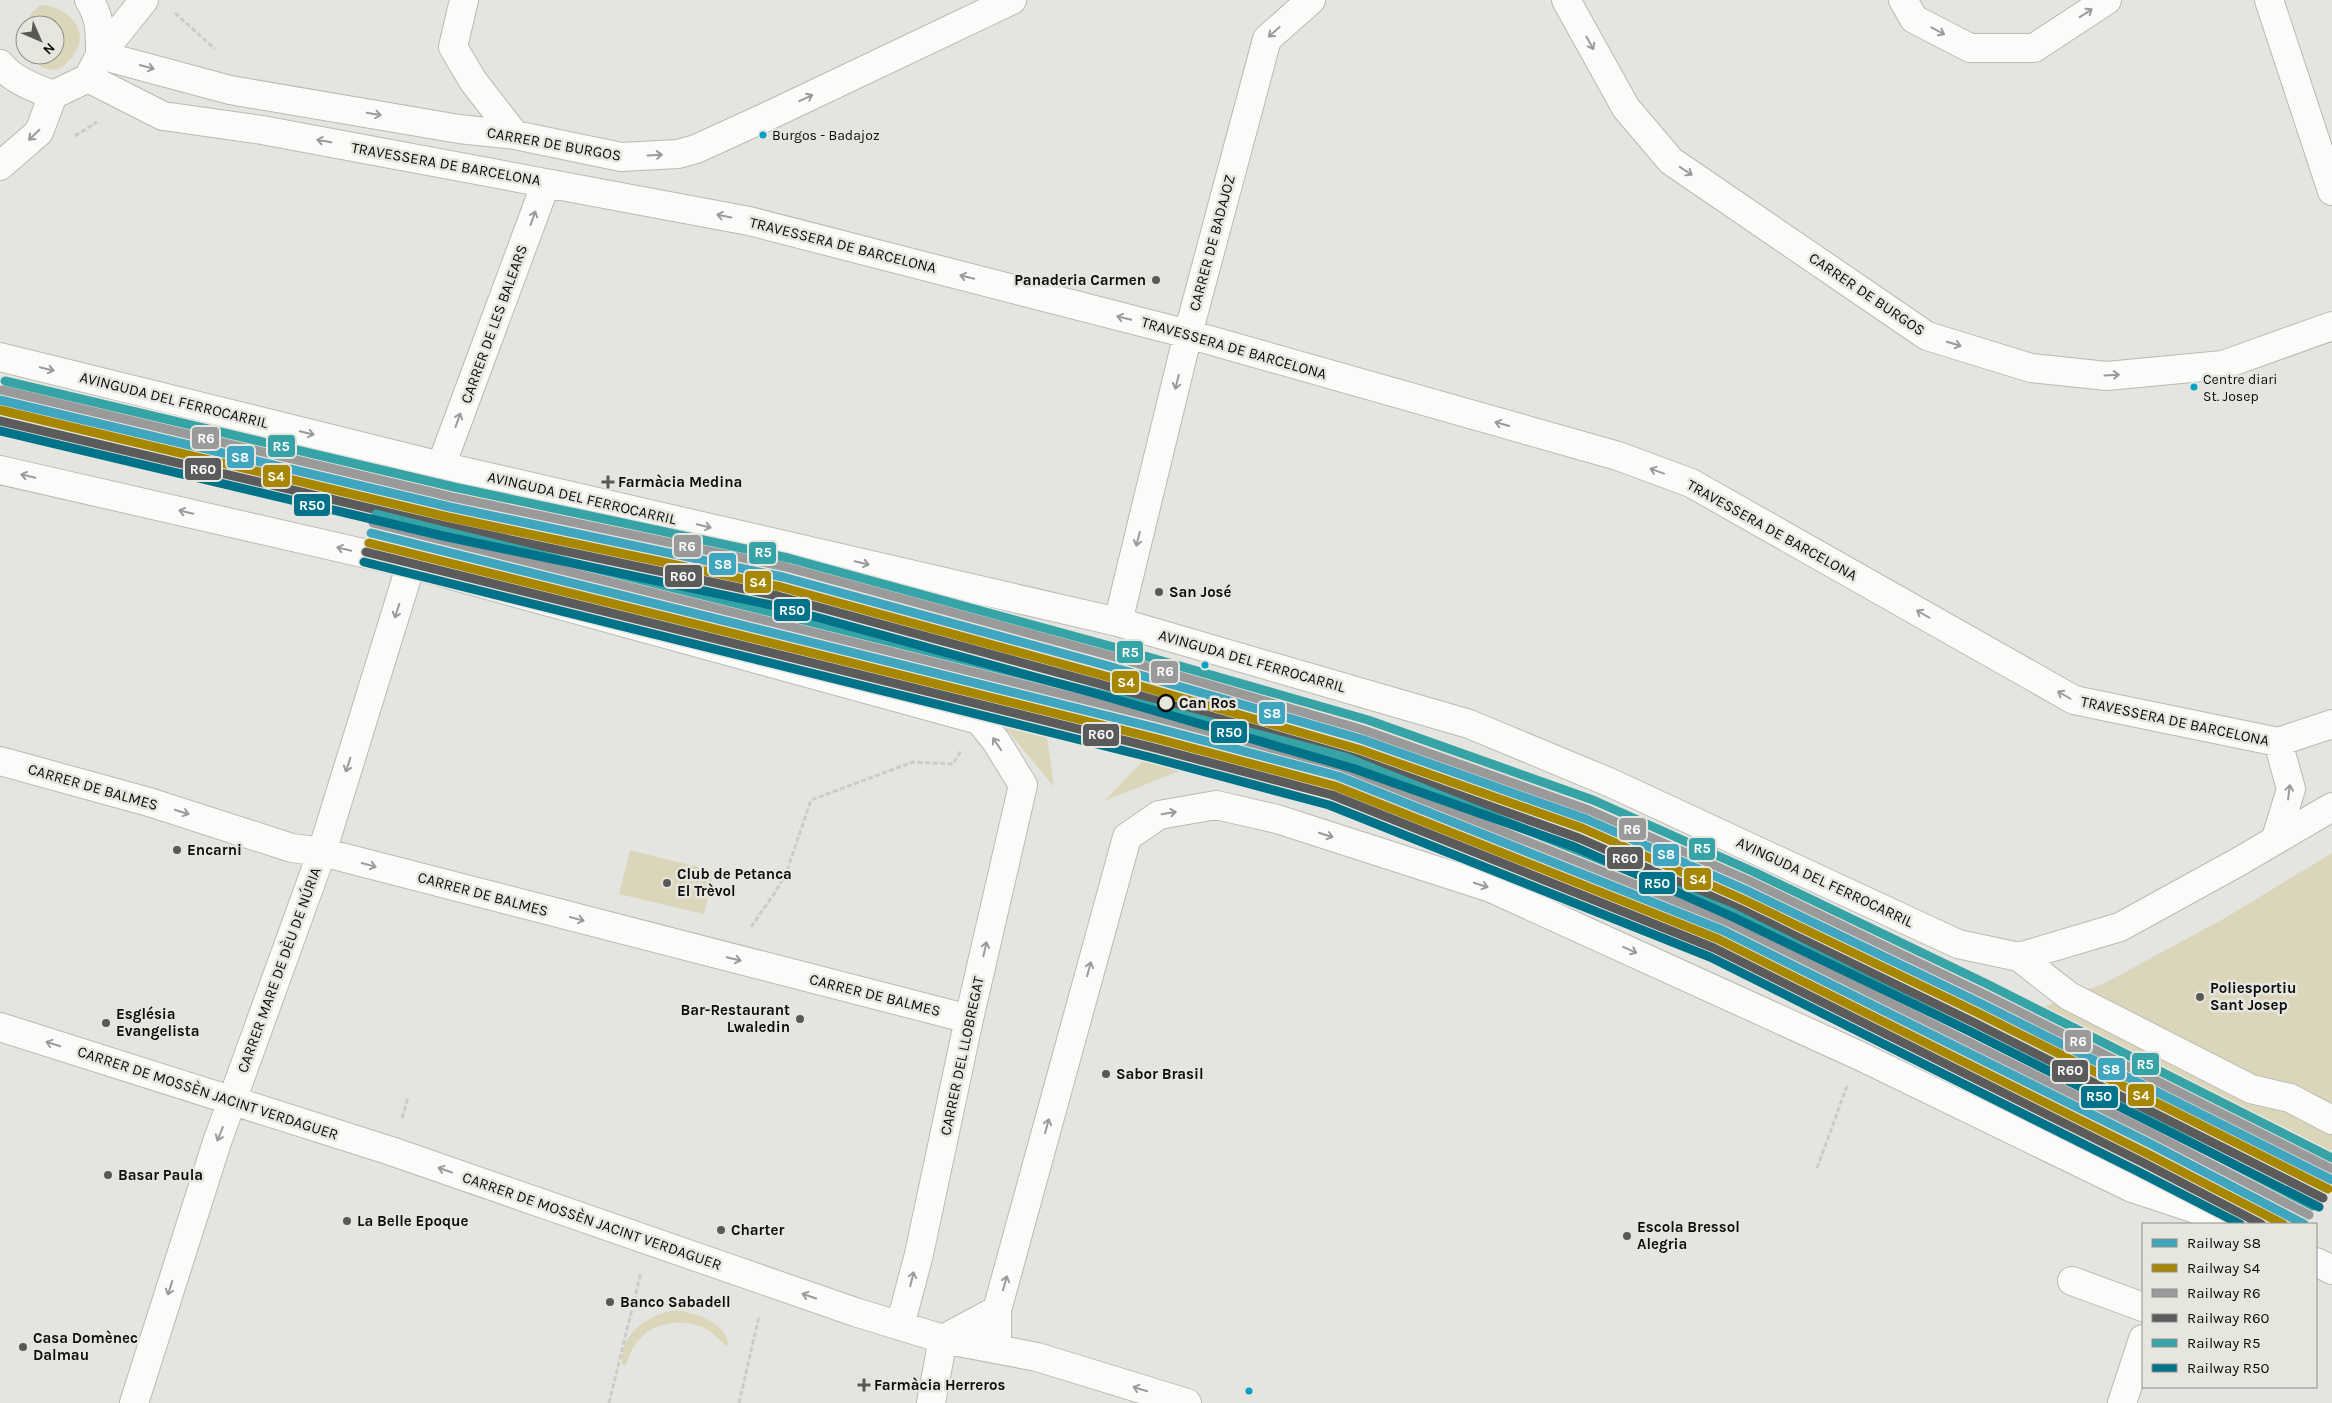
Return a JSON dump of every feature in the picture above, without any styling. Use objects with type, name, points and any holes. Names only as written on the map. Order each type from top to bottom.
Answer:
[{"type":"street","points":[[89,0],[97,12],[100,27],[94,66]]},
{"type":"street","points":[[0,166],[40,132],[53,95],[94,66],[144,0]]},
{"type":"street","points":[[464,0],[453,47],[473,81],[515,135]]},
{"type":"street","name":"CARRER DE BURGOS","points":[[94,66],[459,128],[515,135],[621,157],[678,154],[696,149],[766,117],[1012,0]]},
{"type":"street","name":"CARRER DE BADAJOZ","points":[[1118,622],[1188,334],[1267,39],[1311,0]]},
{"type":"street","name":"CARRER DE BURGOS","points":[[1566,0],[1626,108],[1671,161],[1927,336],[2031,368],[2107,376],[2223,364],[2332,326]]},
{"type":"street","points":[[1903,0],[1914,19],[1970,48],[2034,48],[2107,0]]},
{"type":"street","points":[[2268,0],[2332,191]]},
{"type":"street","name":"TRAVESSERA DE BARCELONA","points":[[94,66],[163,116],[262,130],[749,221],[1188,334],[1618,456],[1691,483],[2074,700],[2278,742],[2332,724]]},
{"type":"street","points":[[3,71],[24,84],[53,95]]},
{"type":"street","name":"CARRER DE LES BALEARS","points":[[441,466],[546,183]]},
{"type":"street","name":"AVINGUDA DEL FERROCARRIL","points":[[0,357],[441,466],[1118,622],[1469,724],[1611,783],[1958,944],[2019,957],[2120,927],[2240,861],[2276,838],[2332,807]]},
{"type":"street","points":[[0,470],[411,564],[979,720]]},
{"type":"street","name":"CARRER MARE DE DÈU DE NÚRIA","points":[[134,1403],[217,1142],[322,852],[411,564]]},
{"type":"street","name":"CARRER DEL LLOBREGAT","points":[[900,1326],[919,1254],[969,1019],[1023,785],[996,741],[979,720]]},
{"type":"street","points":[[2276,838],[2291,789],[2278,742]]},
{"type":"street","name":"CARRER DE BALMES","points":[[0,761],[149,802],[292,848],[322,852],[969,1019]]},
{"type":"street","points":[[997,1348],[997,1310],[1127,837],[1159,815],[1216,805],[1276,819],[1491,888],[1851,1052],[2132,1188],[2185,1216],[2234,1223]]},
{"type":"street","points":[[2019,957],[2078,1000],[2251,1089],[2290,1098],[2332,1120]]},
{"type":"street","name":"CARRER DE MOSSÈN JACINT VERDAGUER","points":[[0,1027],[400,1154],[900,1326],[943,1339],[1037,1357],[1187,1403]]},
{"type":"street","points":[[2317,1262],[2332,1270]]},
{"type":"street","points":[[2072,1281],[2142,1306]]},
{"type":"street","points":[[931,1403],[943,1339],[997,1310]]},
{"type":"street","points":[[2122,1403],[2142,1342]]},
{"type":"path","points":[[1013,708],[1209,761]]},
{"type":"path","points":[[776,891],[787,871],[811,800],[913,762],[954,764],[979,720]]},
{"type":"path","points":[[1133,740],[1138,726]]},
{"type":"path","points":[[1817,1168],[1848,1084]]},
{"type":"path","points":[[609,1403],[650,1241]]},
{"type":"path","points":[[739,1403],[768,1282]]},
{"type":"shaded area","points":[[41,5],[58,9],[72,19],[80,33],[76,51],[65,64],[65,15],[31,15]]},
{"type":"shaded area","points":[[40,65],[64,65],[52,70]]},
{"type":"shaded area","points":[[998,719],[1046,730],[1054,787]]},
{"type":"shaded area","points":[[1146,758],[1187,768],[1104,801]]},
{"type":"shaded area","name":"Club de Petanca El Trèvol","points":[[630,850],[714,871],[704,914],[619,894]]},
{"type":"shaded area","name":"Poliesportiu Sant Josep","points":[[2332,853],[2332,1161],[2031,1012],[2105,983],[2225,918]]},
{"type":"shaded area","points":[[676,1310],[692,1313],[717,1325],[727,1338],[728,1346],[711,1332],[699,1326],[689,1323],[668,1324],[658,1326],[641,1337],[625,1366],[622,1364],[626,1343],[638,1327],[656,1316]]},
{"type":"rail line","name":"R5","points":[[5,381],[454,487],[788,558],[1110,646],[1368,720],[1593,800],[1754,872],[1989,985],[2332,1158]]},
{"type":"rail line","name":"R6","points":[[2,390],[452,497],[786,567],[1108,655],[1364,730],[1589,810],[1750,881],[1984,994],[2332,1169]]},
{"type":"rail line","name":"S8","points":[[0,400],[450,507],[783,577],[1105,665],[1361,739],[1586,819],[1746,890],[1980,1003],[2332,1180]]},
{"type":"rail line","name":"S4","points":[[0,410],[448,517],[781,587],[1102,675],[1358,749],[1582,828],[1742,899],[1976,1012],[2328,1189]]},
{"type":"rail line","name":"R60","points":[[0,421],[445,526],[778,596],[1100,684],[1355,758],[1579,838],[1738,908],[1971,1021],[2323,1198]]},
{"type":"rail line","name":"R50","points":[[0,431],[443,536],[776,606],[1097,694],[1352,768],[1575,847],[1733,917],[1967,1030],[2319,1207]]},
{"type":"rail line","name":"R5","points":[[376,514],[1165,710],[1345,757],[1731,912],[2160,1126],[2313,1206]]},
{"type":"rail line","name":"R6","points":[[373,523],[1162,719],[1342,767],[1726,921],[2155,1135],[2309,1215]]},
{"type":"rail line","name":"S8","points":[[371,533],[1160,729],[1338,776],[1722,930],[2151,1144],[2302,1223]]},
{"type":"rail line","name":"S4","points":[[369,543],[1158,739],[1335,786],[1718,939],[2146,1153],[2281,1223]]},
{"type":"rail line","name":"R60","points":[[366,552],[1155,748],[1332,795],[1714,948],[2142,1162],[2259,1223]]},
{"type":"rail line","name":"R50","points":[[364,562],[1153,758],[1329,805],[1710,957],[2238,1223]]},
{"type":"place","name":"Burgos - Badajoz","points":[[763,135]]},
{"type":"place","name":"Panaderia Carmen","points":[[1156,280]]},
{"type":"place","name":"Centre diari St. Josep","points":[[2194,387]]},
{"type":"place","name":"Farmàcia Medina","points":[[608,482]]},
{"type":"place","name":"San José","points":[[1159,592]]},
{"type":"place","name":"Can Ros","points":[[1166,703]]},
{"type":"place","name":"Encarni","points":[[177,850]]},
{"type":"place","name":"Club de Petanca El Trèvol","points":[[667,883]]},
{"type":"place","name":"Poliesportiu Sant Josep","points":[[2200,997]]},
{"type":"place","name":"Bar-Restaurant Lwaledin","points":[[800,1019]]},
{"type":"place","name":"Església Evangelista","points":[[106,1023]]},
{"type":"place","name":"Sabor Brasil","points":[[1106,1074]]},
{"type":"place","name":"Basar Paula","points":[[108,1175]]},
{"type":"place","name":"La Belle Epoque","points":[[347,1221]]},
{"type":"place","name":"Charter","points":[[721,1230]]},
{"type":"place","name":"Escola Bressol Alegria","points":[[1627,1236]]},
{"type":"place","name":"Banco Sabadell","points":[[610,1302]]},
{"type":"place","name":"Casa Domènec Dalmau","points":[[23,1347]]},
{"type":"place","name":"Farmàcia Herreros","points":[[864,1385]]}]
